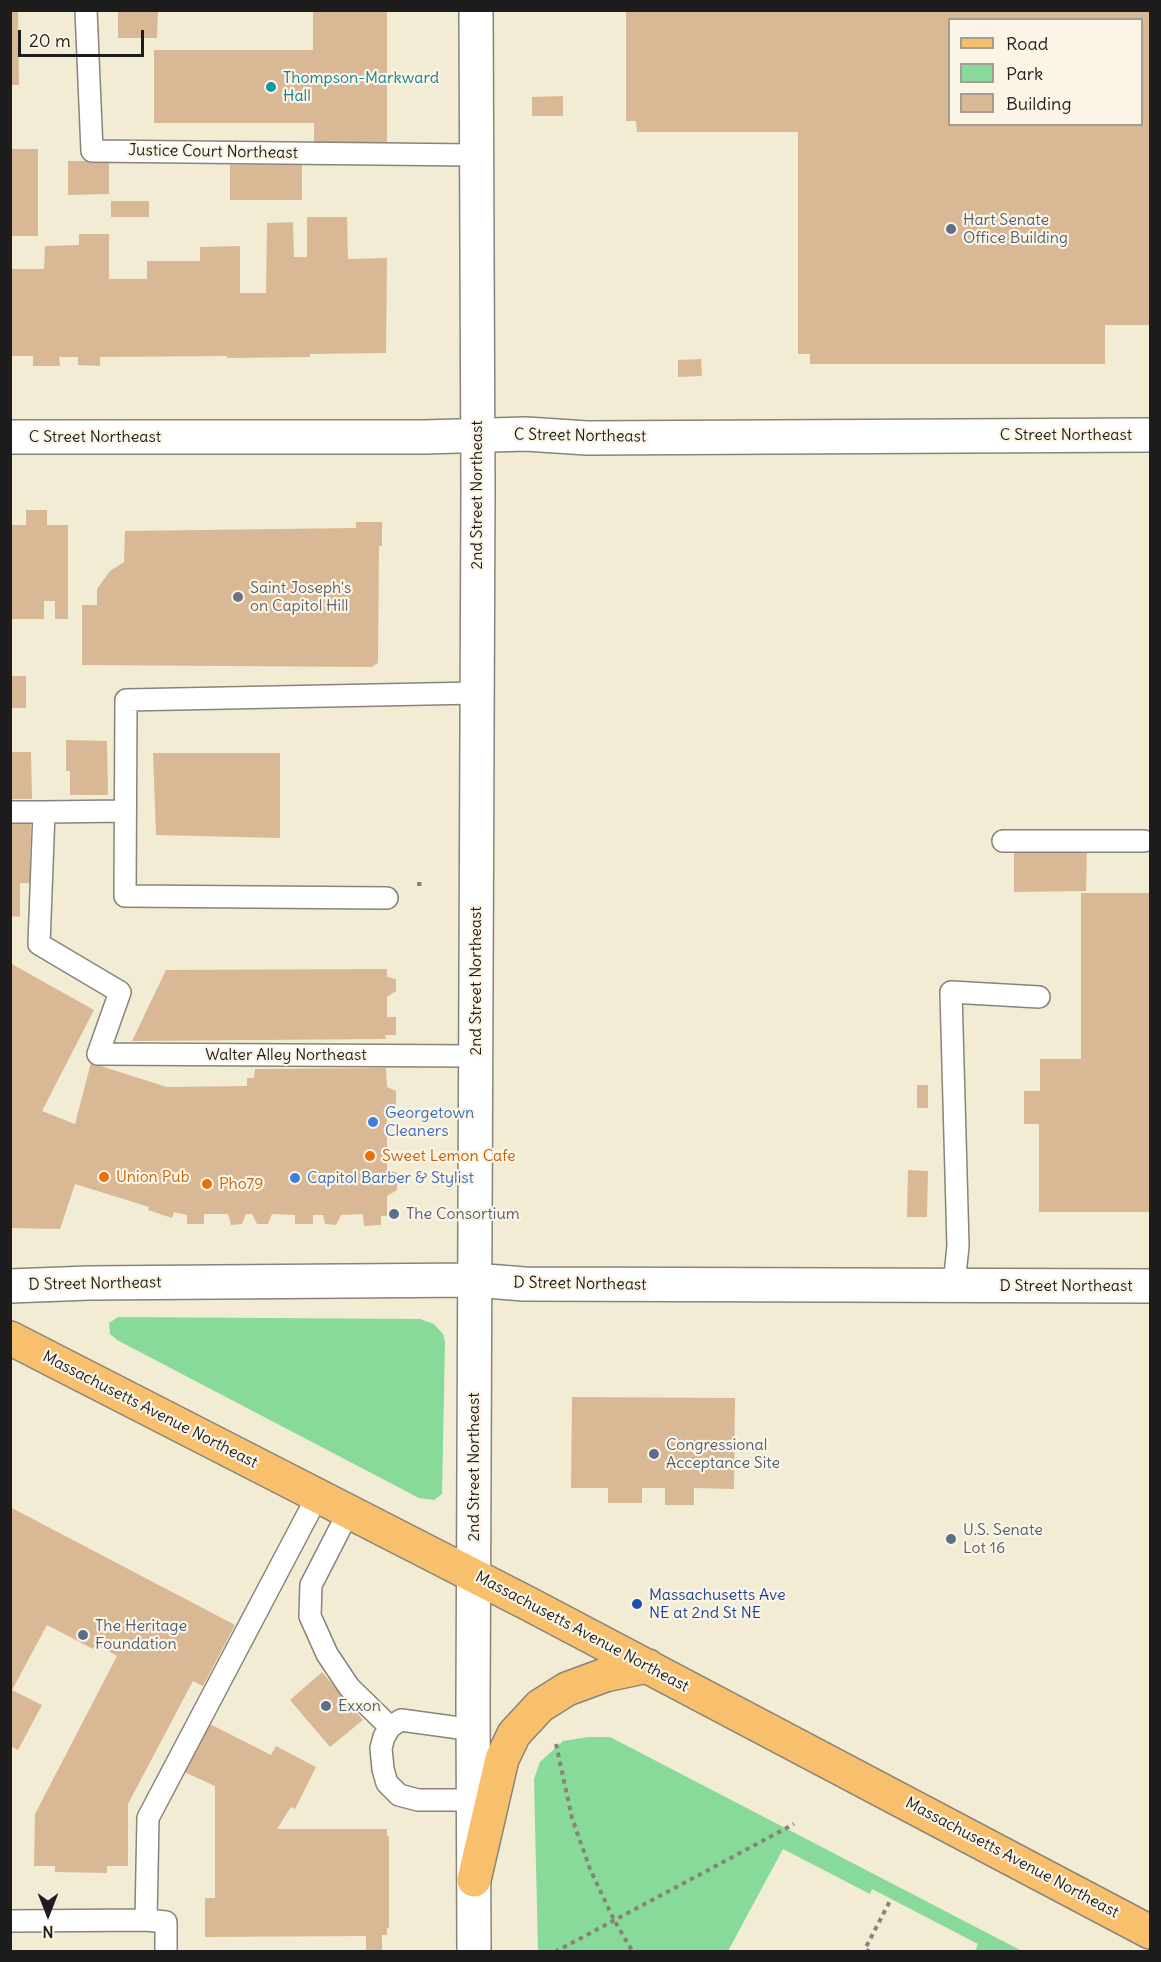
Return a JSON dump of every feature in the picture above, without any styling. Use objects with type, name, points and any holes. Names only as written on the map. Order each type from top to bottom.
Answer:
[{"type":"main road","name":"Massachusetts Avenue Northeast","points":[[10,1338],[648,1666],[1150,1932]]},
{"type":"main road","points":[[474,1880],[502,1759],[514,1734],[540,1706],[567,1689],[605,1675],[648,1666]]},
{"type":"street","name":"2nd Street Northeast","points":[[474,1952],[476,10]]},
{"type":"street","name":"C Street Northeast","points":[[10,437],[424,437],[526,434],[587,438],[1150,435]]},
{"type":"street","name":"D Street Northeast","points":[[10,1286],[89,1282],[474,1280],[524,1284],[1150,1286]]},
{"type":"lane","name":"Justice Court Northeast","points":[[86,10],[92,151],[475,155]]},
{"type":"lane","points":[[387,898],[125,896],[126,700],[476,693]]},
{"type":"lane","points":[[10,812],[125,811]]},
{"type":"lane","name":"Walter Alley Northeast","points":[[44,812],[39,944],[120,992],[98,1054],[475,1056]]},
{"type":"lane","points":[[1003,841],[1144,841]]},
{"type":"lane","points":[[954,1285],[958,1246],[951,992],[1039,997]]},
{"type":"lane","points":[[146,1920],[148,1818],[318,1495]]},
{"type":"lane","points":[[349,1511],[311,1585],[309,1616],[327,1653],[349,1687],[390,1727]]},
{"type":"lane","points":[[474,1730],[401,1720],[390,1727],[381,1748],[382,1769],[392,1790],[408,1799],[474,1800]]},
{"type":"lane","points":[[10,1921],[146,1920],[166,1922],[166,1952]]},
{"type":"path","points":[[556,1742],[573,1818],[590,1869],[614,1920],[633,1952]]},
{"type":"path","points":[[555,1952],[794,1824]]},
{"type":"path","points":[[870,1952],[865,1949],[891,1899]]},
{"type":"green space","points":[[118,1317],[420,1319],[434,1324],[443,1334],[445,1342],[442,1494],[434,1500],[419,1498],[117,1340],[110,1334],[109,1323]]},
{"type":"green space","points":[[588,1737],[610,1737],[1022,1951],[975,1951],[978,1944],[872,1889],[870,1894],[783,1849],[728,1951],[538,1951],[534,1779],[540,1762],[563,1741]]},
{"type":"building","points":[[10,10],[18,10],[19,85],[10,85]]},
{"type":"building","points":[[118,10],[158,10],[157,38],[118,38]]},
{"type":"building","name":"Thompson-Markward Hall","points":[[313,10],[387,10],[387,142],[314,142],[314,123],[154,123],[154,50],[313,50]]},
{"type":"building","name":"Hart Senate Office Building","points":[[626,10],[1150,10],[1150,325],[1105,325],[1105,364],[810,364],[810,354],[798,354],[798,132],[637,132],[636,121],[626,121]]},
{"type":"building","points":[[563,96],[563,116],[532,116],[532,97]]},
{"type":"building","points":[[10,149],[38,149],[38,236],[10,236]]},
{"type":"building","points":[[68,161],[109,161],[109,194],[68,195]]},
{"type":"building","points":[[302,164],[302,200],[230,200],[230,165]]},
{"type":"building","points":[[111,201],[149,201],[149,217],[111,217]]},
{"type":"building","points":[[307,217],[347,217],[348,259],[387,258],[386,353],[310,354],[310,357],[100,357],[100,366],[78,365],[78,357],[59,357],[60,366],[33,366],[33,356],[10,356],[10,269],[44,269],[45,246],[79,245],[79,234],[109,234],[109,279],[147,279],[147,261],[200,261],[200,247],[240,246],[240,293],[266,293],[267,223],[293,222],[294,257],[307,257]]},
{"type":"building","points":[[701,359],[702,376],[678,377],[678,360]]},
{"type":"building","points":[[26,510],[47,510],[47,525],[68,525],[68,619],[55,619],[55,601],[44,601],[44,619],[10,619],[10,525],[26,525]]},
{"type":"building","name":"Saint Joseph's on Capitol Hill","points":[[356,522],[382,522],[382,546],[379,546],[378,663],[372,667],[82,665],[82,605],[97,605],[97,589],[110,571],[124,562],[125,531],[356,528]]},
{"type":"building","points":[[10,676],[26,676],[26,708],[10,708]]},
{"type":"building","points":[[66,740],[107,741],[108,795],[70,795],[70,771],[66,771]]},
{"type":"building","points":[[10,752],[31,752],[32,799],[10,799]]},
{"type":"building","points":[[153,753],[280,753],[280,838],[156,835]]},
{"type":"building","points":[[10,818],[31,818],[30,883],[20,883],[20,917],[10,916]]},
{"type":"building","points":[[1087,844],[1086,891],[1014,892],[1014,845]]},
{"type":"building","points":[[1081,893],[1150,893],[1150,1212],[1039,1212],[1039,1124],[1024,1124],[1024,1091],[1040,1091],[1040,1059],[1081,1059]]},
{"type":"building","points":[[10,963],[94,1010],[42,1111],[75,1124],[91,1063],[167,1087],[247,1086],[247,1078],[254,1078],[255,1069],[386,1068],[387,1087],[396,1091],[396,1109],[387,1115],[387,1169],[397,1173],[397,1190],[387,1196],[387,1216],[381,1216],[381,1225],[364,1226],[363,1214],[341,1215],[336,1225],[325,1224],[323,1215],[313,1215],[313,1224],[295,1224],[295,1215],[272,1214],[268,1224],[257,1224],[252,1214],[246,1214],[242,1224],[231,1225],[228,1214],[204,1214],[204,1224],[187,1224],[187,1215],[174,1212],[172,1218],[148,1210],[149,1207],[75,1184],[60,1229],[10,1228]]},
{"type":"building","points":[[387,969],[387,977],[396,979],[396,991],[387,997],[387,1017],[396,1017],[396,1035],[385,1035],[386,1039],[132,1041],[166,970]]},
{"type":"building","points":[[917,1085],[928,1085],[928,1108],[917,1108]]},
{"type":"building","points":[[908,1170],[928,1171],[927,1217],[907,1217]]},
{"type":"building","points":[[572,1397],[735,1398],[734,1489],[694,1488],[694,1505],[665,1505],[665,1488],[642,1488],[642,1503],[608,1503],[608,1488],[571,1488]]},
{"type":"building","points":[[10,1507],[235,1625],[203,1686],[193,1681],[128,1804],[128,1866],[107,1866],[107,1873],[55,1872],[55,1866],[34,1866],[35,1814],[117,1656],[96,1644],[93,1649],[47,1625],[12,1690],[42,1705],[18,1750],[10,1746]]},
{"type":"building","points":[[322,1672],[363,1720],[330,1747],[290,1700]]},
{"type":"building","points":[[206,1722],[271,1755],[276,1746],[316,1767],[295,1809],[291,1807],[277,1829],[387,1829],[387,1836],[389,1836],[389,1928],[387,1928],[387,1935],[382,1935],[382,1952],[366,1952],[366,1936],[205,1937],[205,1898],[215,1898],[215,1786],[180,1770]]},
{"type":"place","name":"Thompson-Markward Hall","points":[[271,87]]},
{"type":"place","name":"Hart Senate Office Building","points":[[951,229]]},
{"type":"place","name":"Saint Joseph's on Capitol Hill","points":[[238,597]]},
{"type":"place","name":"Georgetown Cleaners","points":[[373,1122]]},
{"type":"place","name":"Sweet Lemon Cafe","points":[[370,1156]]},
{"type":"place","name":"Union Pub","points":[[104,1177]]},
{"type":"place","name":"Capitol Barber & Stylist","points":[[295,1178]]},
{"type":"place","name":"Pho79","points":[[207,1184]]},
{"type":"place","name":"The Consortium","points":[[394,1214]]},
{"type":"place","name":"Congressional Acceptance Site","points":[[654,1454]]},
{"type":"place","name":"U.S. Senate Lot 16","points":[[951,1539]]},
{"type":"place","name":"Massachusetts Ave NE at 2nd St NE","points":[[637,1604]]},
{"type":"place","name":"The Heritage Foundation","points":[[83,1635]]},
{"type":"place","name":"Exxon","points":[[326,1706]]}]
